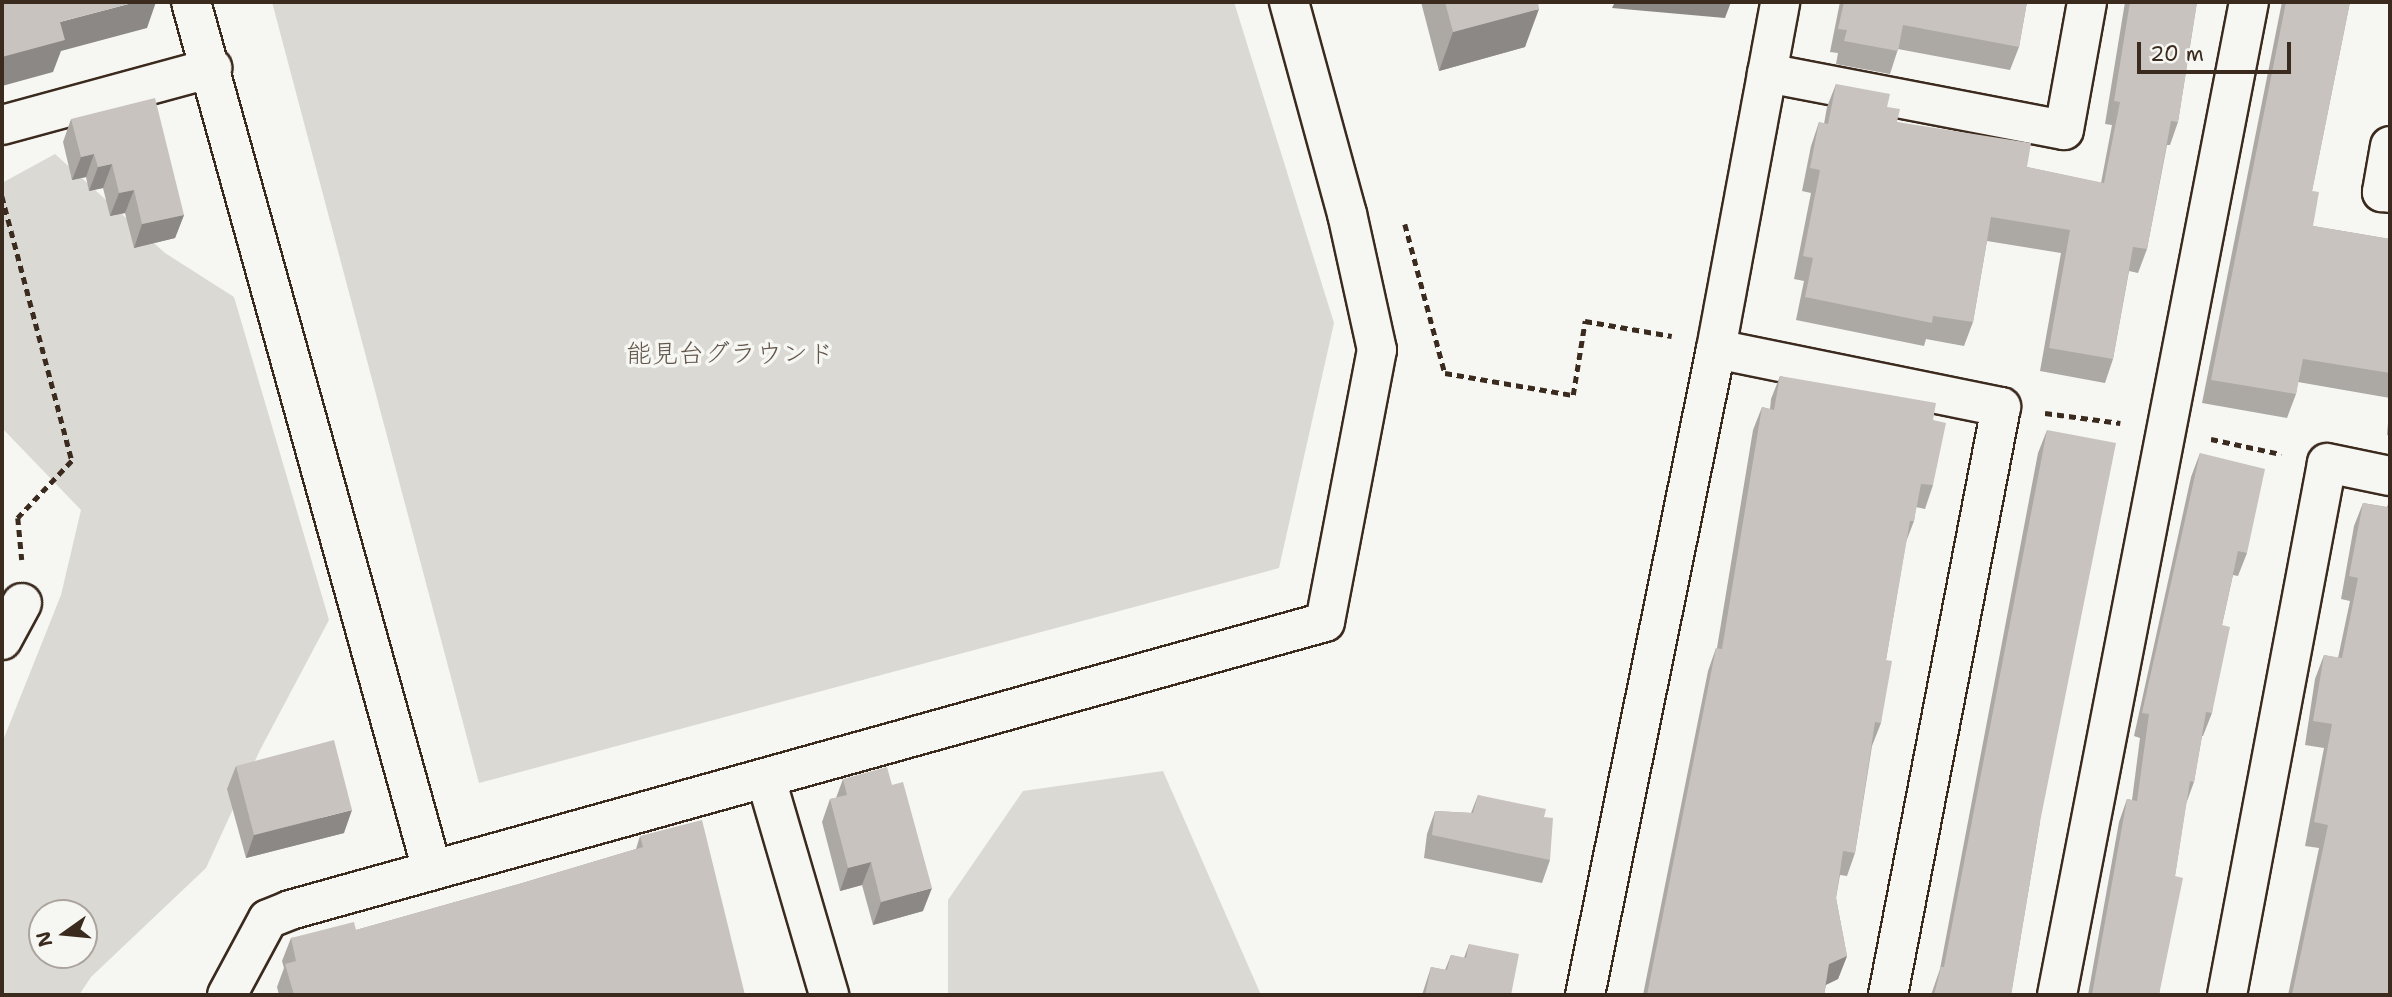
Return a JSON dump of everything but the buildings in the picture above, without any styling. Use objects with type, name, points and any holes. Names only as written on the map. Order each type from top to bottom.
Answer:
[{"type":"street","points":[[191,2],[212,68],[432,870]]},
{"type":"street","points":[[227,995],[268,919],[432,870],[1325,622],[1377,350],[1348,214],[1289,2]]},
{"type":"street","points":[[1585,995],[1716,349],[1780,2]]},
{"type":"street","points":[[1767,73],[2064,130],[2087,2]]},
{"type":"street","points":[[2057,995],[2249,2]]},
{"type":"street","points":[[2,125],[212,68]]},
{"type":"street","points":[[2390,146],[2382,192],[2390,193]]},
{"type":"street","points":[[1716,349],[2001,407],[1888,995]]},
{"type":"street","points":[[2227,995],[2327,463],[2390,476]]},
{"type":"street","points":[[2,640],[22,603]]},
{"type":"street","points":[[766,779],[829,995]]},
{"type":"path","points":[[2,196],[72,461],[18,518],[25,582],[22,603]]},
{"type":"path","points":[[1405,224],[1445,373],[1573,395],[1585,321],[1674,336]]},
{"type":"green space","name":"能見台グラウンド","points":[[272,2],[1234,2],[1334,323],[1279,568],[479,783]]},
{"type":"green space","points":[[55,154],[165,253],[234,297],[329,620],[260,750],[206,868],[91,977],[79,995],[2,995],[2,743],[61,595],[81,510],[2,428],[2,183]]},
{"type":"green space","points":[[1163,771],[1261,995],[948,995],[948,900],[1023,791]]}]
